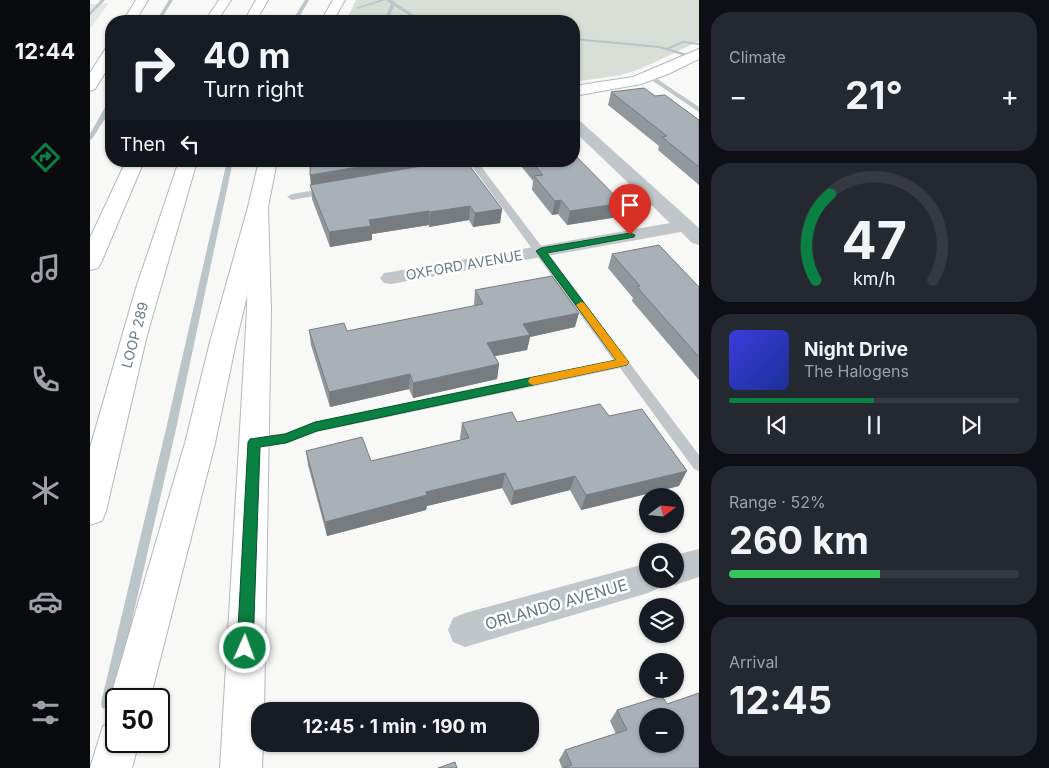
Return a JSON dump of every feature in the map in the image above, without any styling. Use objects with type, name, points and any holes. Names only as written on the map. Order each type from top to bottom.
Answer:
[{"type":"main road","points":[[133,15],[142,0]]},
{"type":"main road","points":[[215,15],[225,0]]},
{"type":"main road","points":[[253,15],[262,0]]},
{"type":"main road","points":[[330,15],[339,0]]},
{"type":"main road","points":[[580,90],[636,81],[699,53]]},
{"type":"main road","points":[[90,86],[105,61]]},
{"type":"main road","points":[[90,263],[132,167]]},
{"type":"main road","name":"LOOP 289","points":[[90,511],[141,309],[186,167]]},
{"type":"main road","points":[[133,688],[200,443],[267,167]]},
{"type":"main road","points":[[242,768],[259,310],[258,207]]},
{"type":"main road","points":[[111,768],[115,753]]},
{"type":"street","points":[[580,129],[699,240]]},
{"type":"street","name":"OXFORD AVENUE","points":[[391,278],[684,226]]},
{"type":"street","points":[[684,567],[699,563]]},
{"type":"street","name":"ORLANDO AVENUE","points":[[464,630],[639,581]]},
{"type":"lane","points":[[649,76],[699,110]]},
{"type":"lane","points":[[474,167],[541,251],[699,465]]},
{"type":"lane","points":[[292,196],[340,188]]},
{"type":"lane","points":[[254,442],[286,438],[315,426],[623,362]]},
{"type":"shaded area","points":[[356,0],[699,0],[699,41],[640,69],[621,75],[580,81],[580,15],[349,15]]},
{"type":"shaded area","points":[[109,3],[90,29],[90,4]]},
{"type":"building","points":[[644,88],[655,96],[665,95],[699,120],[699,167],[662,137],[667,136],[611,92]]},
{"type":"building","points":[[580,160],[622,203],[570,211],[561,200],[555,201],[534,176],[543,175],[536,167],[580,167]]},
{"type":"building","points":[[310,167],[358,167],[310,175]]},
{"type":"building","points":[[416,167],[470,167],[502,209],[475,213],[470,206],[429,211],[369,220],[371,226],[329,232],[310,185]]},
{"type":"building","points":[[659,245],[699,287],[699,357],[637,287],[640,286],[612,254]]},
{"type":"building","points":[[552,276],[579,313],[523,324],[530,335],[487,343],[499,364],[413,383],[410,374],[329,392],[309,330],[344,323],[347,331],[483,304],[475,290]]},
{"type":"building","points":[[600,404],[609,416],[642,409],[687,471],[586,495],[575,476],[514,491],[505,473],[426,492],[427,495],[325,522],[306,451],[362,437],[371,461],[469,438],[462,423],[512,412],[517,422]]},
{"type":"building","points":[[699,693],[699,768],[564,768],[572,765],[565,750],[627,730],[617,710],[656,698],[663,698],[667,704]]},
{"type":"building","points":[[455,762],[457,768],[438,768]]},
{"type":"waterway","points":[[90,14],[103,0]]},
{"type":"waterway","points":[[162,15],[171,0]]},
{"type":"waterway","points":[[298,15],[307,0]]},
{"type":"waterway","points":[[357,8],[384,0]]},
{"type":"waterway","points":[[388,0],[412,15]]},
{"type":"waterway","points":[[388,15],[393,4]]},
{"type":"waterway","points":[[580,40],[659,47],[692,57]]},
{"type":"waterway","points":[[666,49],[683,42],[699,44]]},
{"type":"waterway","points":[[102,119],[105,113]]},
{"type":"waterway","points":[[90,138],[102,119]]},
{"type":"waterway","points":[[111,688],[171,429],[229,167]]},
{"type":"slow traffic","points":[[534,381],[623,362],[581,305]]},
{"type":"route","points":[[245,648],[254,442],[286,438],[315,426],[623,362],[541,251],[630,235]]}]
